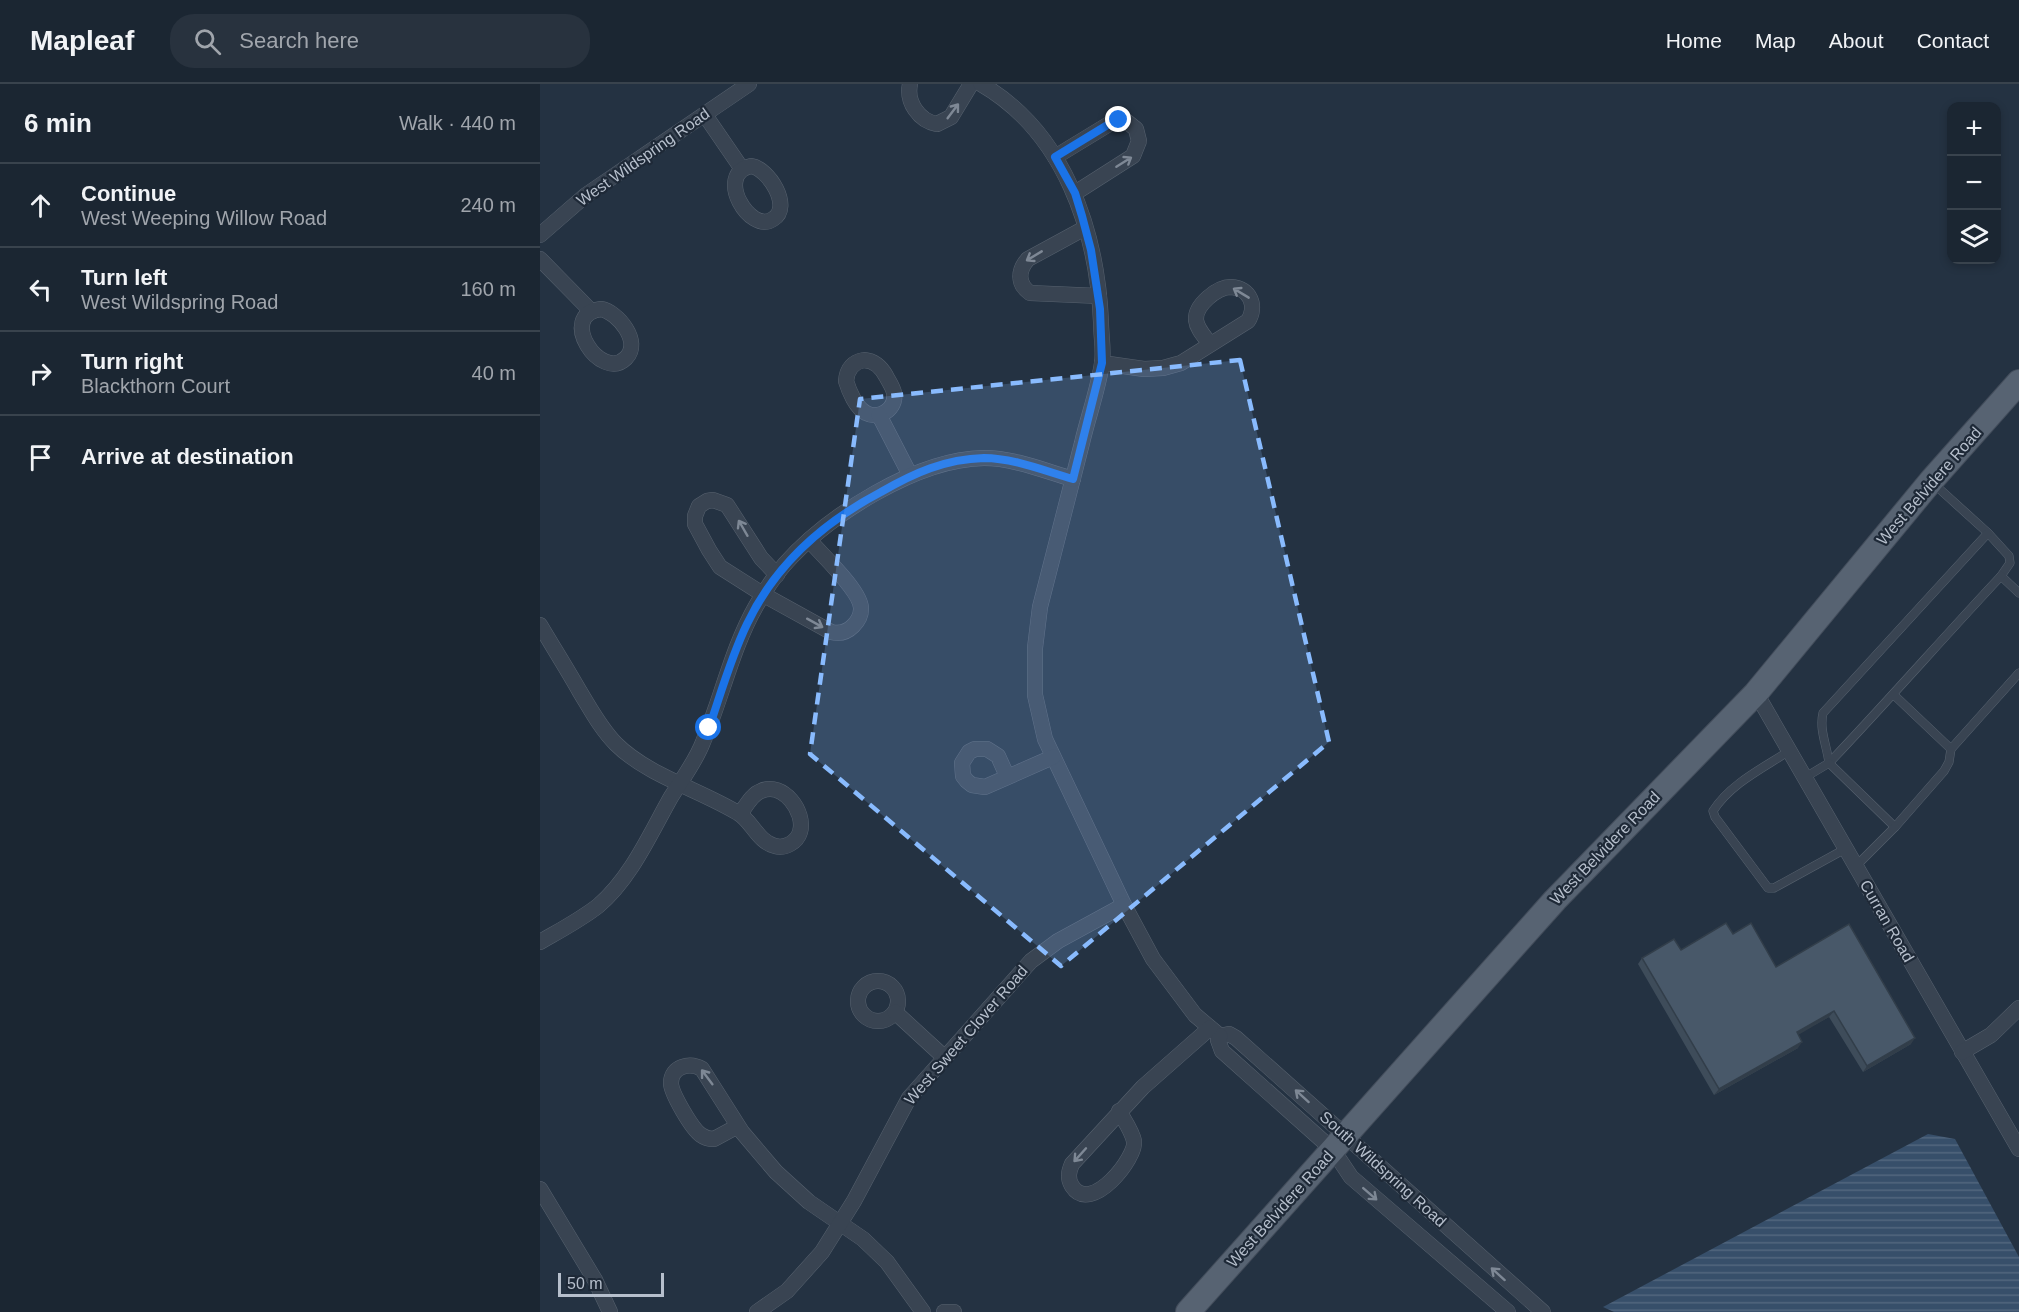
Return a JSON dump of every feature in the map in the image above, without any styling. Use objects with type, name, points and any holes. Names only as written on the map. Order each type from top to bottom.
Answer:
[{"type":"main road","name":"West Belvidere Road","points":[[1188,1312],[1555,900],[1756,693],[1931,481],[2019,382]]},
{"type":"street","name":"West Wildspring Road","points":[[540,234],[586,195],[749,84]]},
{"type":"street","points":[[910,84],[909,93],[915,108],[924,119],[936,124],[951,117],[971,84]]},
{"type":"street","points":[[981,84],[999,94],[1020,111],[1055,157],[1075,193],[1099,296],[1102,363],[1040,607],[1035,648],[1035,695],[1045,740],[1053,756],[1007,776]]},
{"type":"street","points":[[705,115],[742,169]]},
{"type":"street","points":[[1055,157],[1114,121],[1126,121],[1137,132],[1139,144],[1133,156],[1075,193]]},
{"type":"street","points":[[1085,228],[1028,259],[1022,268],[1020,280],[1024,289],[1030,293],[1099,296]]},
{"type":"street","points":[[540,259],[591,312]]},
{"type":"street","points":[[1102,363],[1144,369],[1163,368],[1181,363],[1210,344]]},
{"type":"street","points":[[879,415],[910,475]]},
{"type":"street","points":[[540,942],[598,905],[617,886],[703,744],[746,625],[785,565],[822,530],[858,504],[910,475],[958,460],[986,458],[1007,461],[1073,479]]},
{"type":"street","points":[[777,575],[761,558],[727,504],[711,500],[699,506],[695,524],[720,567],[764,595],[831,632],[840,633],[855,624],[861,610],[857,597],[810,541]]},
{"type":"street","points":[[540,625],[600,725],[616,744],[635,761],[740,814]]},
{"type":"street","name":"Curran Road","points":[[1756,693],[2019,1149]]},
{"type":"street","name":"South Wildspring Road","points":[[1053,756],[1124,905],[1153,959],[1195,1015],[1215,1032],[1222,1051],[1340,1142],[1543,1312]]},
{"type":"street","name":"West Sweet Clover Road","points":[[757,1312],[787,1291],[822,1252],[840,1224],[909,1098],[1030,961],[1058,941],[1124,905]]},
{"type":"street","points":[[1962,1052],[1992,1035],[2019,1008]]},
{"type":"street","points":[[895,1012],[944,1057]]},
{"type":"street","points":[[1119,1111],[1134,1140],[1135,1149],[1131,1158],[1101,1190],[1093,1194],[1078,1193],[1069,1180],[1072,1164],[1119,1111],[1164,1067],[1215,1032]]},
{"type":"street","points":[[738,1126],[714,1139],[702,1136],[693,1127],[672,1091],[672,1078],[675,1072],[679,1068],[691,1065],[702,1069],[738,1126],[776,1172],[809,1202],[863,1239],[887,1262],[923,1312]]},
{"type":"street","name":"South Wildspring Road","points":[[1340,1142],[1351,1177],[1508,1312]]},
{"type":"street","points":[[542,1196],[595,1281],[610,1312]]},
{"type":"street","points":[[1508,1312],[1522,1295]]},
{"type":"street","points":[[944,1312],[954,1312]]},
{"type":"lane","points":[[1804,778],[1829,763],[1894,695],[1948,632],[2001,576],[2010,563],[2009,556],[1988,533],[1931,481]]},
{"type":"lane","points":[[1895,827],[1829,763],[1821,722],[1823,713],[1988,533]]},
{"type":"lane","points":[[2001,576],[2019,593]]},
{"type":"lane","points":[[1855,867],[1895,827],[1944,771],[1949,762],[1951,749],[2019,673]]},
{"type":"lane","points":[[1894,695],[1951,749]]},
{"type":"lane","points":[[1789,752],[1739,784],[1718,804],[1713,811],[1715,817],[1768,888],[1774,888],[1845,849]]},
{"type":"highlighted area","points":[[1240,360],[1329,742],[1061,966],[810,754],[860,399]]},
{"type":"water","points":[[1928,1134],[1955,1139],[2019,1257],[2019,1312],[1614,1312],[1603,1307]]},
{"type":"building","points":[[1726,923],[1733,934],[1751,923],[1776,967],[1849,924],[1915,1038],[1867,1066],[1834,1011],[1797,1032],[1802,1042],[1719,1089],[1642,958],[1674,939],[1681,950]]},
{"type":"route","points":[[709,728],[746,625],[770,584],[785,565],[822,530],[858,504],[910,475],[958,460],[986,458],[1007,461],[1073,479],[1102,363],[1100,309],[1091,250],[1082,216],[1075,193],[1055,157],[1119,120]]}]
